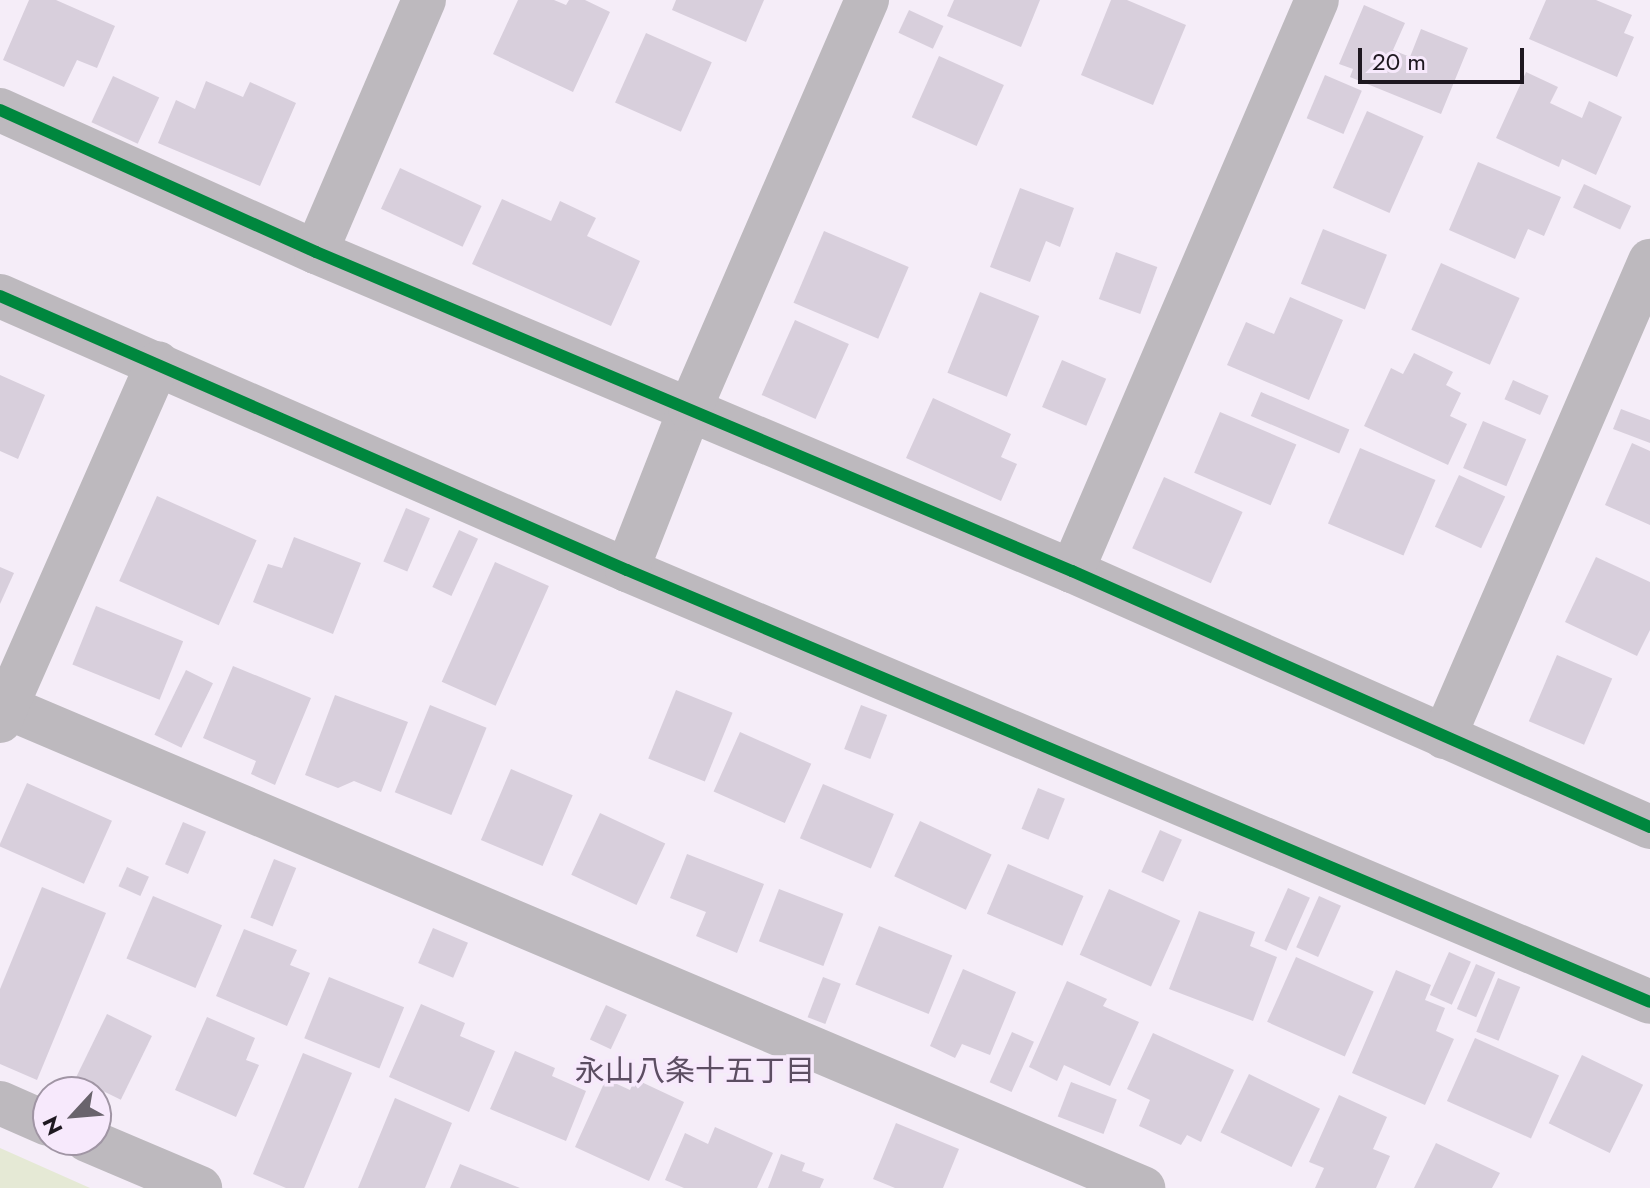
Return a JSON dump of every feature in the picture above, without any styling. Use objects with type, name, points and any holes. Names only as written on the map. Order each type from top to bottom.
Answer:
[{"type":"street","points":[[316,252],[424,0]]},
{"type":"street","points":[[627,570],[690,409],[867,0]]},
{"type":"street","points":[[1072,571],[1317,0]]},
{"type":"street","points":[[0,110],[316,252],[1072,571],[1650,827]]},
{"type":"street","points":[[1444,737],[1650,261]]},
{"type":"street","points":[[0,296],[627,570],[1650,1002]]},
{"type":"street","points":[[158,363],[3,714],[1143,1188]]},
{"type":"street","points":[[0,1103],[32,1117]]},
{"type":"street","points":[[112,1151],[200,1188]]},
{"type":"green space","points":[[0,1148],[90,1188],[0,1188]]},
{"type":"building","points":[[29,0],[56,0],[115,26],[97,68],[77,60],[64,87],[3,60]]},
{"type":"building","points":[[518,0],[554,0],[566,5],[569,0],[585,0],[610,12],[573,92],[493,54]]},
{"type":"building","points":[[676,0],[764,0],[746,42],[672,10]]},
{"type":"building","points":[[954,0],[1040,0],[1021,47],[947,16]]},
{"type":"building","points":[[1111,0],[1127,0],[1186,25],[1153,105],[1081,75]]},
{"type":"building","points":[[1546,0],[1596,0],[1632,15],[1624,33],[1634,37],[1617,77],[1529,39]]},
{"type":"building","points":[[1364,5],[1405,23],[1393,50],[1410,57],[1421,29],[1468,48],[1441,114],[1350,77],[1353,69],[1339,64]]},
{"type":"building","points":[[909,10],[943,26],[933,49],[898,33]]},
{"type":"building","points":[[646,33],[712,62],[681,132],[615,102]]},
{"type":"building","points":[[939,56],[1004,85],[977,146],[912,117]]},
{"type":"building","points":[[1526,72],[1558,87],[1550,103],[1582,118],[1589,101],[1622,117],[1596,175],[1562,159],[1559,167],[1496,138]]},
{"type":"building","points":[[1325,75],[1362,91],[1343,134],[1307,118]]},
{"type":"building","points":[[113,76],[159,98],[138,144],[91,122]]},
{"type":"building","points":[[206,81],[243,97],[250,82],[296,103],[260,186],[158,143],[176,100],[195,109]]},
{"type":"building","points":[[1367,111],[1424,136],[1389,213],[1333,188]]},
{"type":"building","points":[[1478,162],[1561,197],[1544,236],[1528,229],[1515,259],[1449,230]]},
{"type":"building","points":[[400,168],[482,206],[463,247],[381,209]]},
{"type":"building","points":[[1584,184],[1631,206],[1620,230],[1573,208]]},
{"type":"building","points":[[1020,188],[1074,208],[1060,247],[1046,241],[1030,282],[990,267]]},
{"type":"building","points":[[502,199],[551,221],[560,201],[596,218],[587,236],[640,261],[611,326],[472,264]]},
{"type":"building","points":[[1323,229],[1387,255],[1365,310],[1301,284]]},
{"type":"building","points":[[824,231],[909,267],[878,339],[794,303]]},
{"type":"building","points":[[1116,252],[1157,267],[1140,314],[1099,299]]},
{"type":"building","points":[[1441,263],[1520,298],[1490,365],[1411,330]]},
{"type":"building","points":[[980,292],[1039,316],[1007,397],[947,373]]},
{"type":"building","points":[[1290,297],[1343,320],[1309,400],[1227,365],[1246,322],[1274,334]]},
{"type":"building","points":[[795,320],[849,344],[816,419],[762,395]]},
{"type":"building","points":[[1414,353],[1453,372],[1446,385],[1461,393],[1450,416],[1467,424],[1448,465],[1364,426],[1391,368],[1403,374]]},
{"type":"building","points":[[1062,360],[1106,379],[1086,426],[1042,407]]},
{"type":"building","points":[[0,375],[45,395],[18,459],[0,451]]},
{"type":"building","points":[[1513,380],[1549,396],[1540,415],[1504,399]]},
{"type":"building","points":[[1261,392],[1349,430],[1339,453],[1251,416]]},
{"type":"building","points":[[933,398],[1011,434],[1001,457],[1017,464],[1001,501],[906,458]]},
{"type":"building","points":[[1621,409],[1650,420],[1650,443],[1613,429]]},
{"type":"building","points":[[1220,412],[1296,444],[1271,505],[1194,473]]},
{"type":"building","points":[[1483,421],[1526,439],[1506,486],[1463,468]]},
{"type":"building","points":[[1632,443],[1650,451],[1650,525],[1605,505]]},
{"type":"building","points":[[1360,448],[1435,480],[1403,556],[1328,523]]},
{"type":"building","points":[[1459,475],[1505,497],[1481,548],[1435,527]]},
{"type":"building","points":[[1164,477],[1243,512],[1211,583],[1132,548]]},
{"type":"building","points":[[157,496],[257,540],[219,625],[119,581]]},
{"type":"building","points":[[406,508],[430,518],[407,572],[383,561]]},
{"type":"building","points":[[459,530],[478,539],[451,596],[432,587]]},
{"type":"building","points":[[294,537],[361,563],[333,634],[253,602],[268,564],[282,568]]},
{"type":"building","points":[[1596,557],[1650,582],[1650,630],[1637,656],[1565,622]]},
{"type":"building","points":[[495,562],[549,586],[496,706],[442,682]]},
{"type":"building","points":[[0,567],[14,573],[0,604]]},
{"type":"building","points":[[96,606],[183,641],[160,700],[72,664]]},
{"type":"building","points":[[1557,655],[1612,678],[1584,745],[1529,721]]},
{"type":"building","points":[[233,666],[311,698],[275,785],[251,774],[256,761],[203,738]]},
{"type":"building","points":[[186,670],[213,683],[181,748],[154,735]]},
{"type":"building","points":[[676,690],[733,713],[705,781],[648,759]]},
{"type":"building","points":[[335,695],[408,722],[381,792],[354,781],[338,788],[305,775]]},
{"type":"building","points":[[430,705],[487,728],[451,815],[395,792]]},
{"type":"building","points":[[861,705],[887,715],[870,759],[844,749]]},
{"type":"building","points":[[740,732],[811,764],[785,823],[714,791]]},
{"type":"building","points":[[511,769],[573,795],[543,866],[481,840]]},
{"type":"building","points":[[27,783],[112,821],[84,884],[0,847]]},
{"type":"building","points":[[823,784],[894,814],[871,868],[800,838]]},
{"type":"building","points":[[1038,788],[1065,799],[1048,840],[1022,829]]},
{"type":"building","points":[[600,813],[665,843],[637,905],[571,875]]},
{"type":"building","points":[[920,821],[992,854],[966,910],[894,876]]},
{"type":"building","points":[[183,822],[206,832],[188,874],[165,864]]},
{"type":"building","points":[[1160,830],[1182,840],[1163,882],[1141,872]]},
{"type":"building","points":[[687,854],[764,884],[737,953],[696,936],[706,912],[670,898]]},
{"type":"building","points":[[274,859],[296,868],[273,926],[250,917]]},
{"type":"building","points":[[1008,864],[1083,896],[1062,946],[987,914]]},
{"type":"building","points":[[127,867],[149,877],[140,896],[118,886]]},
{"type":"building","points":[[42,887],[106,913],[39,1076],[32,1078],[0,1064],[0,989]]},
{"type":"building","points":[[1288,888],[1310,898],[1286,951],[1264,941]]},
{"type":"building","points":[[779,889],[843,914],[823,966],[759,941]]},
{"type":"building","points":[[1109,889],[1180,921],[1151,987],[1080,955]]},
{"type":"building","points":[[153,896],[222,925],[195,988],[126,959]]},
{"type":"building","points":[[1319,896],[1341,906],[1318,957],[1296,947]]},
{"type":"building","points":[[1199,911],[1255,932],[1250,946],[1277,957],[1253,1021],[1169,989]]},
{"type":"building","points":[[879,926],[952,956],[929,1014],[855,984]]},
{"type":"building","points":[[433,928],[468,943],[453,978],[418,963]]},
{"type":"building","points":[[244,929],[297,950],[290,965],[310,973],[287,1026],[216,996]]},
{"type":"building","points":[[1449,952],[1471,962],[1452,1005],[1430,995]]},
{"type":"building","points":[[1296,957],[1374,992],[1345,1056],[1267,1022]]},
{"type":"building","points":[[1476,964],[1495,972],[1476,1017],[1457,1009]]},
{"type":"building","points":[[963,969],[1016,992],[990,1055],[962,1044],[955,1058],[930,1046]]},
{"type":"building","points":[[1396,970],[1431,985],[1425,1000],[1445,1008],[1436,1031],[1454,1039],[1425,1105],[1352,1073]]},
{"type":"building","points":[[329,977],[404,1007],[379,1069],[304,1038]]},
{"type":"building","points":[[823,977],[841,984],[825,1024],[808,1017]]},
{"type":"building","points":[[1498,978],[1520,987],[1499,1041],[1476,1032]]},
{"type":"building","points":[[1067,981],[1107,999],[1103,1006],[1139,1022],[1110,1086],[1064,1065],[1057,1081],[1029,1067]]},
{"type":"building","points":[[421,1004],[465,1023],[460,1036],[495,1051],[469,1112],[389,1077]]},
{"type":"building","points":[[606,1005],[627,1015],[611,1049],[590,1039]]},
{"type":"building","points":[[107,1014],[152,1036],[121,1100],[112,1095],[112,1076],[77,1076]]},
{"type":"building","points":[[207,1017],[255,1038],[246,1060],[259,1065],[236,1117],[175,1090]]},
{"type":"building","points":[[1012,1032],[1034,1042],[1012,1092],[990,1082]]},
{"type":"building","points":[[1153,1033],[1234,1070],[1201,1142],[1187,1135],[1181,1145],[1139,1126],[1150,1100],[1127,1089]]},
{"type":"building","points":[[1475,1038],[1559,1075],[1531,1138],[1447,1101]]},
{"type":"building","points":[[515,1051],[555,1068],[552,1076],[586,1091],[566,1141],[490,1109]]},
{"type":"building","points":[[303,1053],[352,1073],[304,1188],[286,1188],[253,1174]]},
{"type":"building","points":[[1582,1055],[1643,1085],[1610,1153],[1549,1123]]},
{"type":"building","points":[[1249,1074],[1320,1109],[1292,1167],[1221,1132]]},
{"type":"building","points":[[606,1079],[630,1090],[635,1079],[684,1102],[649,1181],[575,1147]]},
{"type":"building","points":[[1071,1082],[1117,1100],[1103,1134],[1058,1117]]},
{"type":"building","points":[[1339,1095],[1387,1117],[1373,1149],[1390,1156],[1376,1188],[1315,1188],[1324,1168],[1309,1162]]},
{"type":"building","points":[[395,1098],[452,1123],[425,1188],[358,1188]]},
{"type":"building","points":[[896,1123],[959,1149],[943,1188],[895,1188],[873,1179]]},
{"type":"building","points":[[715,1127],[773,1153],[757,1188],[684,1188],[665,1180],[685,1133],[708,1144]]},
{"type":"building","points":[[1436,1143],[1500,1173],[1492,1188],[1414,1188]]},
{"type":"building","points":[[781,1154],[805,1163],[802,1171],[824,1179],[820,1188],[768,1188]]},
{"type":"building","points":[[460,1164],[520,1188],[450,1188]]},
{"type":"cycle path","points":[[0,110],[316,252],[1072,571],[1650,827]]},
{"type":"cycle path","points":[[0,296],[627,570],[1650,1002]]},
{"type":"district","name":"永山八条十五丁目","points":[[695,1071]]}]
